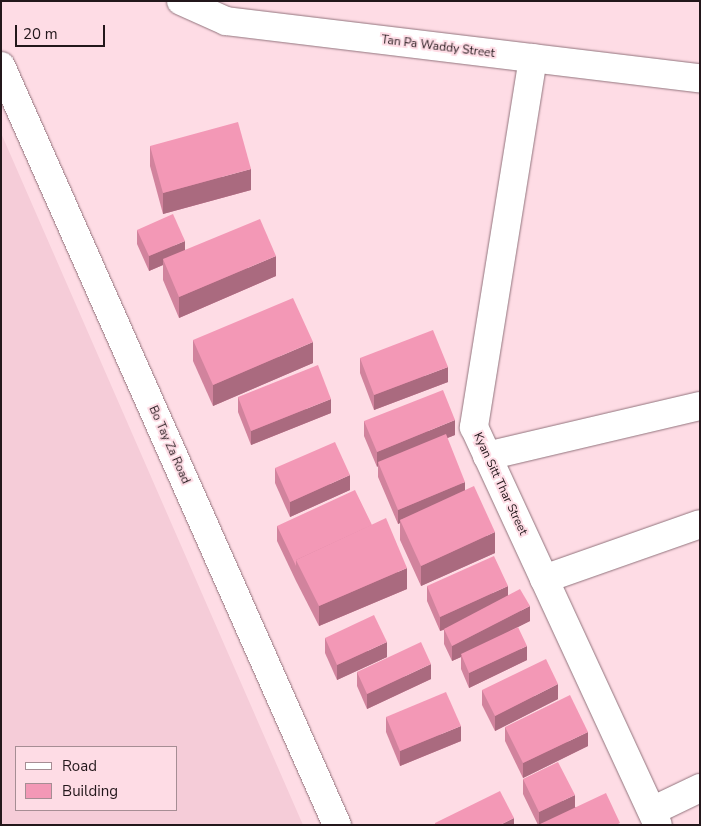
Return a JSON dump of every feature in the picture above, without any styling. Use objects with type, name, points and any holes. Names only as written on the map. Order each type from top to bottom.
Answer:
[{"type":"street","name":"Tan Pa Waddy Street","points":[[180,1],[226,21],[700,78]]},
{"type":"street","name":"Kyan Sitt Thar Street","points":[[533,58],[474,428],[655,818]]},
{"type":"street","name":"Bo Tay Za Road","points":[[1,66],[337,825]]},
{"type":"street","points":[[487,456],[700,406]]},
{"type":"street","points":[[544,579],[700,524]]},
{"type":"street","points":[[655,818],[700,788]]},
{"type":"shaded area","points":[[1,133],[303,825],[1,825]]},
{"type":"building","points":[[238,122],[251,169],[163,193],[150,146]]},
{"type":"building","points":[[173,214],[185,241],[149,256],[137,230]]},
{"type":"building","points":[[260,219],[276,256],[179,297],[163,259]]},
{"type":"building","points":[[293,298],[313,342],[213,385],[193,340]]},
{"type":"building","points":[[433,330],[448,367],[374,395],[360,358]]},
{"type":"building","points":[[318,365],[331,399],[251,431],[238,397]]},
{"type":"building","points":[[443,390],[455,420],[377,452],[364,421]]},
{"type":"building","points":[[446,434],[465,482],[398,510],[378,462]]},
{"type":"building","points":[[335,442],[350,475],[290,502],[275,468]]},
{"type":"building","points":[[474,486],[495,532],[421,566],[400,520]]},
{"type":"building","points":[[355,490],[372,525],[296,560],[296,566],[277,526]]},
{"type":"building","points":[[386,518],[407,568],[319,606],[296,560]]},
{"type":"building","points":[[494,556],[508,586],[440,617],[427,586]]},
{"type":"building","points":[[520,589],[530,606],[452,646],[444,629]]},
{"type":"building","points":[[374,615],[387,642],[337,665],[325,638]]},
{"type":"building","points":[[518,627],[527,646],[469,673],[461,654]]},
{"type":"building","points":[[421,642],[431,664],[367,694],[357,672]]},
{"type":"building","points":[[546,659],[558,684],[495,716],[482,690]]},
{"type":"building","points":[[446,692],[461,726],[400,751],[386,717]]},
{"type":"building","points":[[570,695],[588,732],[523,763],[505,727]]},
{"type":"building","points":[[558,762],[575,795],[539,812],[523,779]]},
{"type":"building","points":[[500,791],[514,818],[500,825],[435,825],[435,823]]},
{"type":"building","points":[[606,793],[620,823],[616,825],[538,825]]}]
